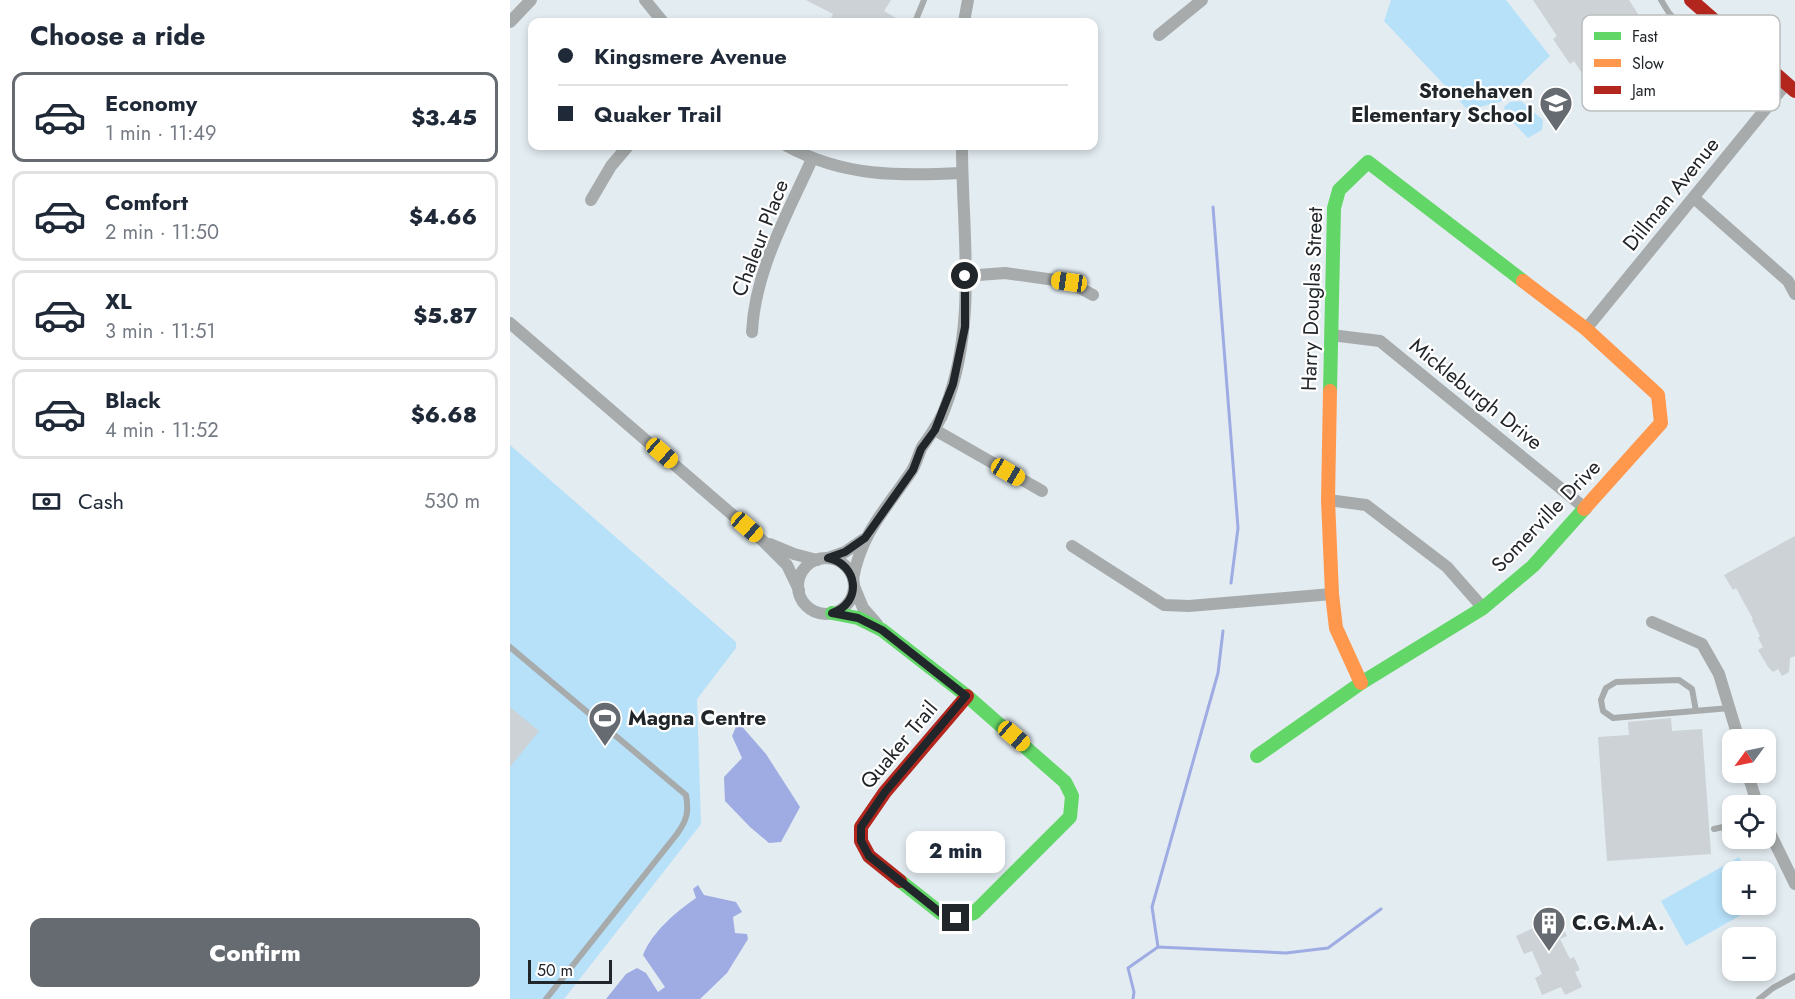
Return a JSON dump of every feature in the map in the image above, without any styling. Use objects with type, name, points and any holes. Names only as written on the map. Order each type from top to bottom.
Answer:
[{"type":"street","points":[[510,22],[531,0]]},
{"type":"street","points":[[645,0],[660,18]]},
{"type":"street","points":[[965,18],[968,0]]},
{"type":"street","points":[[1159,35],[1202,0]]},
{"type":"street","points":[[1691,0],[1708,15]]},
{"type":"street","name":"Dillman Avenue","points":[[1780,100],[1791,87]]},
{"type":"street","name":"Dillman Avenue","points":[[1586,329],[1694,198],[1770,111]]},
{"type":"street","points":[[591,200],[611,166],[625,150]]},
{"type":"street","points":[[795,150],[812,159],[874,173],[912,175],[962,173]]},
{"type":"street","points":[[510,323],[764,542],[787,565],[802,600],[809,608],[818,612],[832,613],[849,602],[857,556],[865,538],[913,470],[921,449],[935,430],[953,384],[965,327],[962,150]]},
{"type":"street","name":"Chaleur Place","points":[[752,332],[757,289],[774,244],[812,159]]},
{"type":"street","name":"Harry Douglas Street","points":[[1361,683],[1336,628],[1332,594],[1328,500],[1334,208],[1339,190],[1368,162],[1586,329]]},
{"type":"street","points":[[1694,198],[1788,281],[1795,294]]},
{"type":"street","points":[[965,276],[1005,273],[1069,282],[1093,295]]},
{"type":"street","name":"Somerville Drive","points":[[1257,756],[1361,683],[1483,608],[1533,566],[1661,423],[1658,395],[1586,329]]},
{"type":"street","name":"Mickleburgh Drive","points":[[1331,335],[1380,341],[1586,509]]},
{"type":"street","points":[[935,430],[1042,492]]},
{"type":"street","points":[[1328,500],[1366,505],[1447,567],[1483,608]]},
{"type":"street","points":[[799,590],[802,573],[808,565],[845,552],[865,538]]},
{"type":"street","points":[[764,542],[794,554],[842,564],[853,582]]},
{"type":"street","points":[[1072,546],[1164,605],[1189,606],[1332,594]]},
{"type":"street","name":"Quaker Trail","points":[[853,582],[863,608],[882,630],[966,696],[1068,783],[1071,789],[1070,817],[974,913],[956,918],[942,914],[875,862],[864,849],[861,827],[885,792],[966,696]]},
{"type":"street","name":"Quaker Trail","points":[[832,613],[858,618],[882,630]]},
{"type":"street","points":[[1652,622],[1702,644],[1719,674],[1736,729]]},
{"type":"street","points":[[1776,845],[1795,884]]},
{"type":"lane","points":[[917,18],[924,0]]},
{"type":"lane","points":[[1661,0],[1670,15]]},
{"type":"lane","points":[[510,647],[686,795],[688,809],[686,821],[677,834],[546,999]]},
{"type":"lane","points":[[1696,711],[1692,689],[1679,680],[1616,682],[1606,688],[1601,700],[1603,711],[1613,718],[1696,711],[1730,708]]},
{"type":"lane","points":[[1714,830],[1722,828]]},
{"type":"lane","points":[[1759,999],[1793,980]]},
{"type":"shaded area","points":[[1391,0],[1506,0],[1550,56],[1503,101],[1468,110],[1384,21]]},
{"type":"shaded area","points":[[1521,101],[1543,120],[1542,130],[1528,138],[1507,116],[1504,107],[1510,102]]},
{"type":"shaded area","name":"Magna Centre","points":[[510,445],[736,642],[736,648],[697,699],[701,824],[564,999],[510,999]]},
{"type":"shaded area","points":[[738,722],[766,754],[800,807],[781,842],[769,843],[725,801],[724,777],[742,758],[732,736]]},
{"type":"shaded area","points":[[1722,867],[1722,915],[1741,915],[1686,946],[1661,901]]},
{"type":"shaded area","points":[[698,885],[704,895],[736,902],[742,912],[733,917],[735,933],[747,934],[748,939],[727,973],[700,999],[606,999],[626,974],[637,968],[646,973],[658,992],[665,987],[643,955],[658,931],[696,898],[693,889]]},
{"type":"building","points":[[806,0],[891,0],[884,11],[896,18],[831,18],[833,14]]},
{"type":"building","points":[[1533,0],[1629,0],[1639,15],[1582,15],[1582,73],[1574,61],[1570,64],[1553,39],[1557,36]]},
{"type":"building","points":[[1795,536],[1795,656],[1790,658],[1789,672],[1782,676],[1778,669],[1773,672],[1768,667],[1758,650],[1763,647],[1753,619],[1736,588],[1733,590],[1724,575]]},
{"type":"building","points":[[510,707],[539,731],[510,767]]},
{"type":"building","points":[[1671,718],[1672,731],[1702,729],[1711,854],[1607,861],[1598,737],[1629,735],[1628,722]]},
{"type":"building","name":"C.G.M.A.","points":[[1547,911],[1555,927],[1561,924],[1567,936],[1560,939],[1570,959],[1574,957],[1580,970],[1575,972],[1582,987],[1565,995],[1561,987],[1542,995],[1535,978],[1542,974],[1532,951],[1524,954],[1516,936],[1538,926],[1534,917]]},
{"type":"waterway","points":[[1213,207],[1238,528],[1231,583]]},
{"type":"waterway","points":[[1158,947],[1152,907],[1218,673],[1223,631]]},
{"type":"waterway","points":[[1133,999],[1134,992],[1128,968],[1158,947],[1286,953],[1328,948],[1381,909]]},
{"type":"traffic: fast","points":[[1330,391],[1334,208],[1339,190],[1368,162],[1523,281]]},
{"type":"traffic: fast","points":[[1257,756],[1361,683],[1483,608],[1533,566],[1584,509]]},
{"type":"traffic: fast","points":[[832,613],[858,618],[882,630],[967,696],[1065,782],[1072,796],[1070,817],[974,913],[956,918],[942,914],[900,881]]},
{"type":"traffic: slow","points":[[1523,281],[1586,329],[1658,395],[1661,423],[1584,509]]},
{"type":"traffic: slow","points":[[1330,391],[1328,500],[1332,594],[1336,628],[1361,683]]},
{"type":"traffic: jam","points":[[1691,0],[1708,15]]},
{"type":"traffic: jam","points":[[1780,78],[1795,91]]},
{"type":"traffic: jam","points":[[900,881],[869,856],[861,841],[861,827],[885,792],[967,696]]},
{"type":"place","name":"Stonehaven Elementary School","points":[[1556,132]]},
{"type":"place","name":"Magna Centre","points":[[605,747]]},
{"type":"place","name":"C.G.M.A.","points":[[1549,952]]},
{"type":"route","points":[[956,918],[942,914],[875,862],[864,849],[861,841],[861,827],[885,792],[966,696],[882,630],[858,618],[832,613],[849,602],[854,586],[852,576],[846,567],[828,558],[845,552],[865,538],[913,470],[921,449],[935,430],[945,408],[959,360],[965,327],[965,276]]}]
